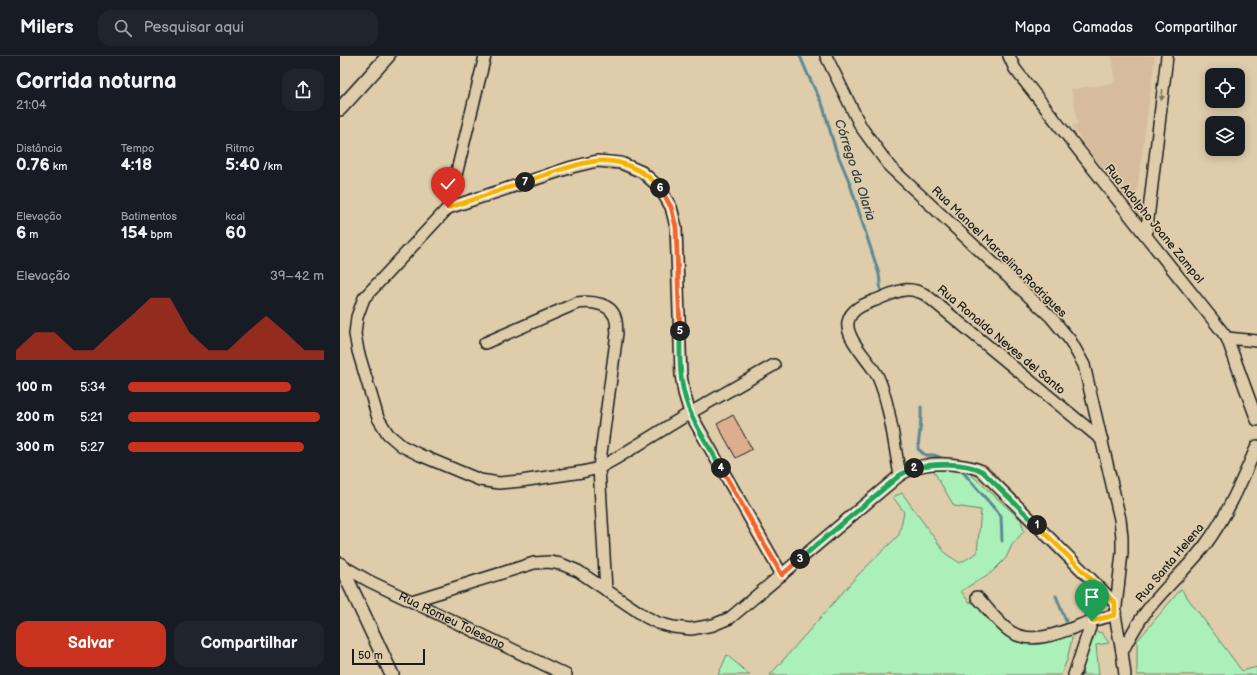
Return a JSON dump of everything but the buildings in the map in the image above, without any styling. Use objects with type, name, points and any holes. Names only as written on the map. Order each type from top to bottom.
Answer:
[{"type":"street","points":[[340,109],[388,56]]},
{"type":"street","points":[[448,208],[485,56]]},
{"type":"street","name":"Rua Manoel Marcelino Rodrigues","points":[[826,56],[861,127],[890,167],[1051,317],[1070,340],[1084,366],[1120,519],[1122,553],[1115,603],[1115,615],[1122,652]]},
{"type":"street","name":"Rua Adolpho Joane Zampol","points":[[1009,56],[1015,69],[1227,338],[1257,420]]},
{"type":"street","points":[[1146,236],[1166,56]]},
{"type":"street","points":[[774,365],[690,412],[599,468],[582,472],[499,483],[480,480],[420,455],[402,446],[388,434],[378,418],[358,351],[355,334],[357,317],[364,298],[448,208],[572,167],[597,161],[621,163],[642,172],[659,187],[671,207],[676,227],[681,375],[684,393],[690,412],[782,575]]},
{"type":"street","name":"Rua Ronaldo Neves del Santo","points":[[900,475],[886,399],[878,376],[849,334],[847,324],[850,315],[855,309],[900,290],[917,290],[932,300],[1102,440]]},
{"type":"street","points":[[485,343],[577,303],[588,301],[600,303],[611,310],[616,320],[617,333],[599,468],[606,590]]},
{"type":"street","points":[[1227,338],[1257,341]]},
{"type":"street","name":"Rua Santa Helena","points":[[1122,652],[1137,624],[1149,607],[1184,571],[1220,523],[1233,500],[1257,446]]},
{"type":"street","points":[[412,601],[534,563],[549,562],[562,564],[578,571],[646,617],[658,623],[673,627],[692,629],[713,625],[730,618],[900,475],[912,468],[928,464],[966,465],[982,471],[1115,603]]},
{"type":"street","points":[[341,564],[392,675]]},
{"type":"street","name":"Rua Romeu Tolesano","points":[[341,564],[369,581],[566,675]]},
{"type":"street","points":[[977,597],[1003,626],[1012,633],[1023,636],[1051,636],[1092,621],[1115,615]]},
{"type":"street","points":[[1074,675],[1092,621]]},
{"type":"street","points":[[1122,652],[1125,675]]},
{"type":"shaded area","points":[[1112,56],[1155,56],[1136,199],[1129,201],[1072,126],[1078,124],[1071,89],[1115,83]]},
{"type":"green space","points":[[965,469],[1021,520],[1024,531],[1012,545],[1006,558],[992,572],[961,591],[969,602],[980,604],[1012,637],[1080,628],[1072,638],[1067,660],[1061,675],[770,675],[857,576],[899,535],[904,512],[893,497],[902,493],[946,554],[960,563],[977,553],[981,510],[954,506],[933,470]]},
{"type":"green space","points":[[1181,589],[1242,671],[1257,667],[1257,675],[1137,675],[1137,641]]},
{"type":"green space","points":[[1094,631],[1102,633],[1109,643],[1096,645],[1099,675],[1078,675]]},
{"type":"green space","points":[[727,655],[750,675],[718,675]]},
{"type":"waterway","name":"Córrego da Olaria","points":[[800,56],[823,106],[835,148],[849,181],[879,274],[881,292]]},
{"type":"waterway","name":"Córrego da Olaria","points":[[921,407],[918,449],[925,455],[934,455],[946,460]]},
{"type":"waterway","name":"Córrego da Olaria","points":[[959,469],[1001,516],[1002,541]]},
{"type":"waterway","name":"Córrego da Olaria","points":[[1056,596],[1066,621]]},
{"type":"route","points":[[448,208],[572,167],[597,161],[621,163],[642,172],[659,187],[671,207],[676,227],[681,375],[684,393],[690,412],[782,575],[900,475],[912,468],[928,464],[966,465],[982,471],[1115,603],[1115,615],[1092,621]]}]
